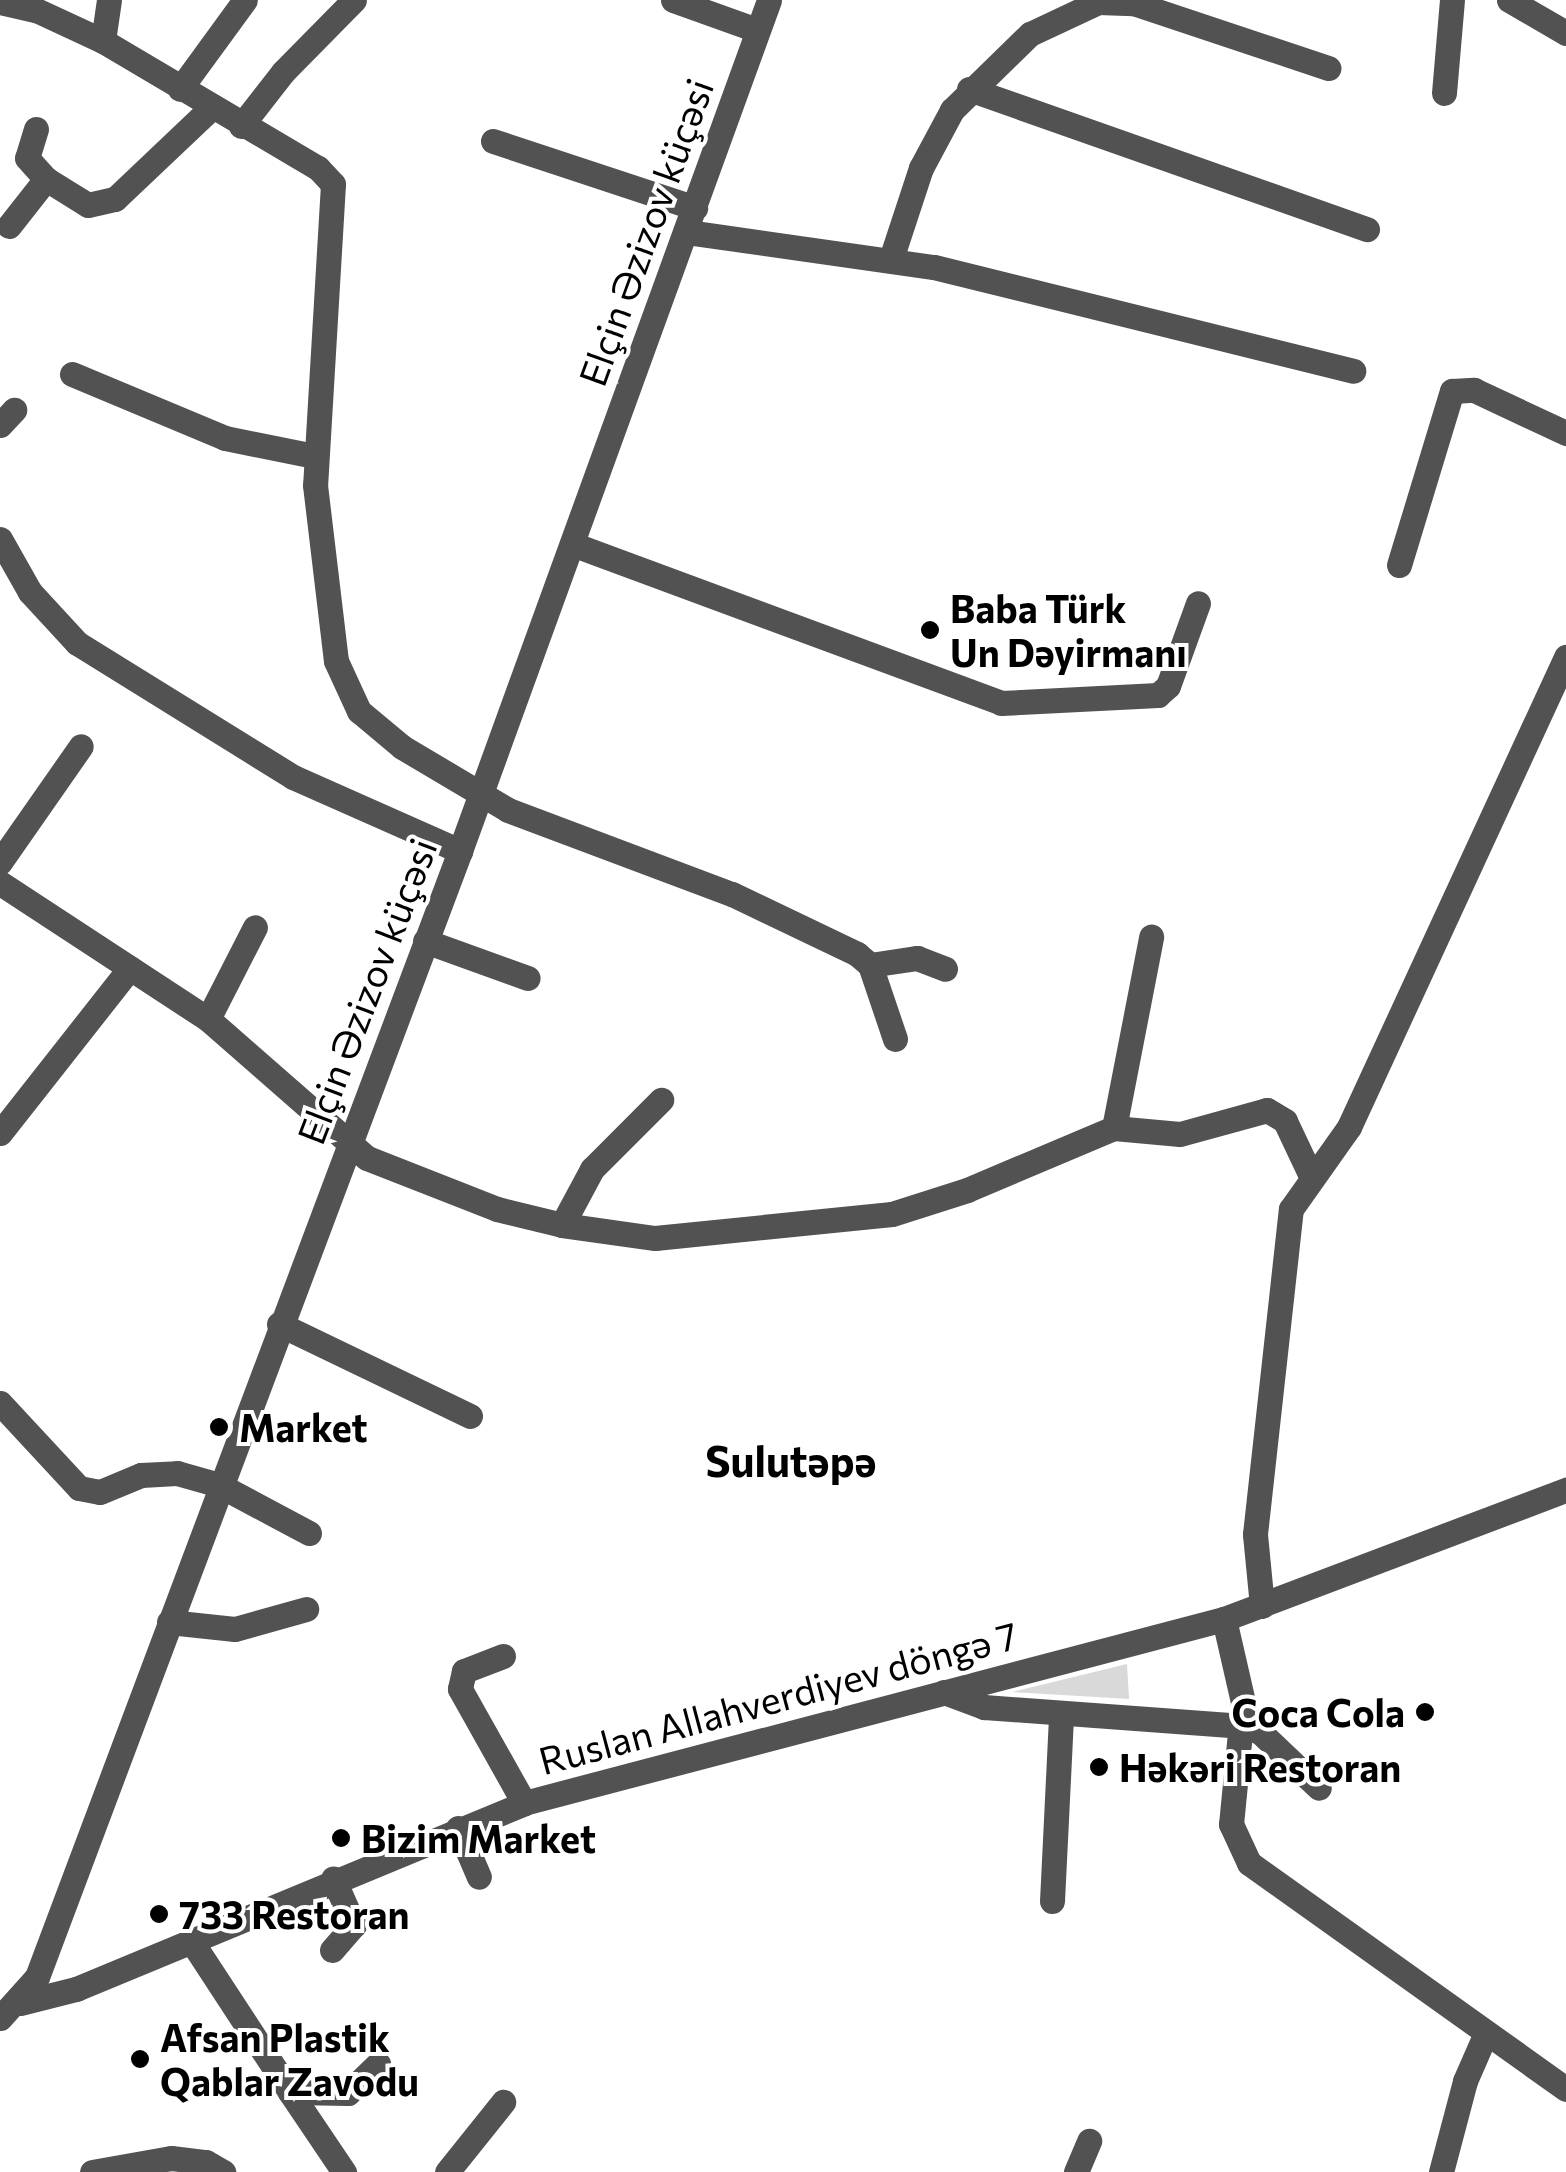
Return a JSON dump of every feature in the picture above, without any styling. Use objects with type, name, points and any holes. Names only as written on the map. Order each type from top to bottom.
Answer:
[{"type":"street","points":[[103,41],[109,0]]},
{"type":"street","points":[[180,89],[245,0]]},
{"type":"street","points":[[241,126],[283,72],[354,0]]},
{"type":"street","points":[[674,0],[757,30]]},
{"type":"street","name":"Elçin Əzizov küçəsi","points":[[10,2010],[36,1977],[460,851],[768,0]]},
{"type":"street","points":[[890,260],[920,168],[969,89],[1030,34],[1115,0],[1328,68]]},
{"type":"street","points":[[1444,93],[1452,0]]},
{"type":"street","points":[[1509,0],[1566,33]]},
{"type":"street","points":[[0,2],[36,10],[103,41],[210,108],[318,168],[333,184],[314,456],[336,661],[348,694],[376,730],[480,796],[732,894],[870,965],[918,958],[945,969]]},
{"type":"street","points":[[969,89],[1367,230]]},
{"type":"street","points":[[36,129],[28,158],[46,179],[88,205],[101,206],[210,108]]},
{"type":"street","points":[[493,140],[691,220],[890,260],[1353,372]]},
{"type":"street","points":[[9,226],[46,179]]},
{"type":"street","points":[[72,374],[226,438],[314,456]]},
{"type":"street","points":[[1399,565],[1452,391],[1474,390],[1566,433]]},
{"type":"street","points":[[0,539],[30,592],[77,643],[293,777],[460,851]]},
{"type":"street","points":[[572,544],[1001,703],[1158,696],[1168,686],[1198,603]]},
{"type":"street","points":[[1262,1606],[1255,1534],[1280,1271],[1291,1209],[1311,1176],[1350,1127],[1566,656]]},
{"type":"street","points":[[0,862],[81,746]]},
{"type":"street","points":[[0,883],[208,1018],[348,1144],[386,1169],[562,1225],[654,1238],[892,1214],[967,1190],[1114,1128],[1180,1134],[1276,1112],[1311,1176]]},
{"type":"street","points":[[208,1018],[255,927]]},
{"type":"street","points":[[1114,1128],[1151,937]]},
{"type":"street","points":[[425,941],[528,978]]},
{"type":"street","points":[[870,965],[895,1038]]},
{"type":"street","points":[[0,1133],[130,968]]},
{"type":"street","points":[[562,1225],[592,1169],[661,1100]]},
{"type":"street","points":[[279,1324],[470,1416]]},
{"type":"street","points":[[0,1403],[79,1488],[100,1492],[160,1471],[220,1485],[309,1533]]},
{"type":"street","name":"Ruslan Allahverdiyev döngə 7","points":[[10,2010],[76,1989],[333,1878],[524,1803],[1224,1618],[1566,1490]]},
{"type":"street","points":[[169,1622],[235,1630],[306,1609]]},
{"type":"street","points":[[1224,1618],[1242,1686],[1243,1726],[1232,1824],[1249,1862],[1566,2089]]},
{"type":"street","points":[[503,1656],[464,1671],[460,1690],[524,1803]]},
{"type":"street","points":[[944,1692],[970,1705],[1060,1716],[1243,1726],[1260,1732],[1319,1788]]},
{"type":"street","points":[[1052,1901],[1060,1716]]},
{"type":"street","points":[[458,1828],[479,1877]]},
{"type":"street","points":[[332,1950],[354,1925],[333,1878]]},
{"type":"street","points":[[190,1939],[344,2172]]},
{"type":"street","points":[[1441,2172],[1465,2081],[1486,2034]]},
{"type":"street","points":[[290,2092],[348,2093],[378,2064]]},
{"type":"street","points":[[447,2172],[503,2102]]},
{"type":"street","points":[[1076,2172],[1089,2141]]},
{"type":"street","points":[[92,2172],[171,2158],[206,2162],[223,2172]]},
{"type":"shaded area","points":[[1127,1664],[1129,1699],[1012,1692]]},
{"type":"place","name":"Baba Türk Un Dəyirmanı","points":[[930,630]]},
{"type":"place","name":"Market","points":[[219,1427]]},
{"type":"place","name":"Coca Cola","points":[[1425,1712]]},
{"type":"place","name":"Həkəri Restoran","points":[[1099,1767]]},
{"type":"place","name":"Bizim Market","points":[[341,1838]]},
{"type":"place","name":"733 Restoran","points":[[159,1914]]},
{"type":"place","name":"Afsan Plastik Qablar Zavodu","points":[[140,2059]]},
{"type":"district","name":"Sulutəpə","points":[[791,1460]]}]
